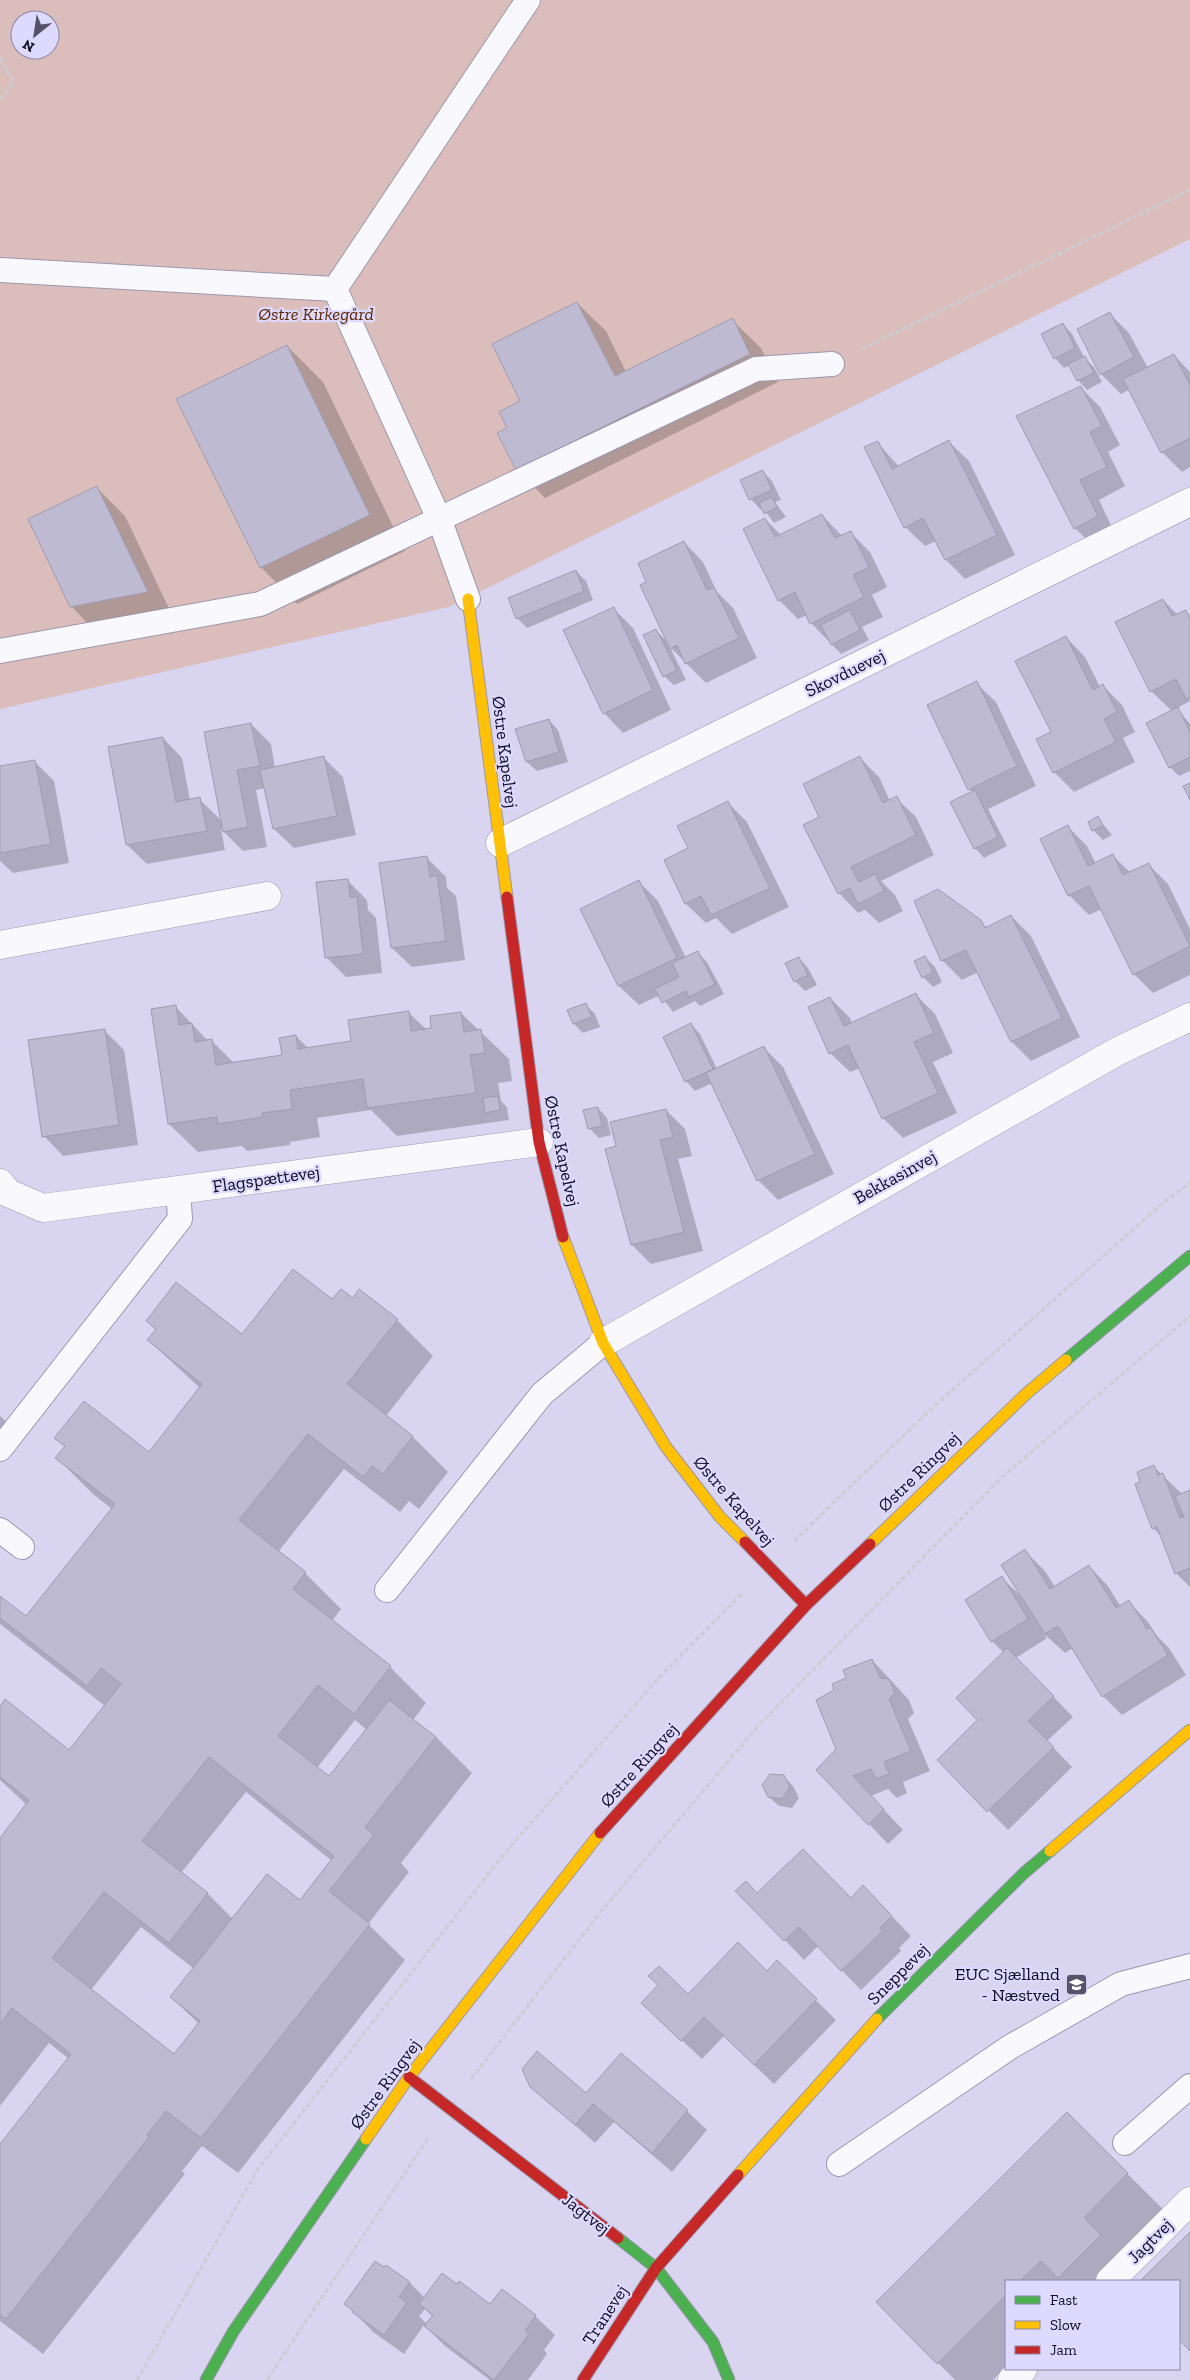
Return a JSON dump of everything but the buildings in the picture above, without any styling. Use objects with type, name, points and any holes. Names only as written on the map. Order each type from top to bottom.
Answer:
[{"type":"street","name":"Skovduevej","points":[[500,843],[1190,502]]},
{"type":"street","name":"Østre Kapelvej","points":[[468,599],[539,1142],[564,1241],[602,1343],[666,1447],[720,1516],[806,1605]]},
{"type":"street","points":[[0,945],[267,896]]},
{"type":"street","name":"Bekkasinvej","points":[[602,1343],[1110,1056],[1190,1017]]},
{"type":"street","name":"Flagspættevej","points":[[0,1184],[8,1193],[43,1208],[539,1142]]},
{"type":"street","name":"Østre Ringvej","points":[[206,2380],[234,2332],[409,2077],[596,1838],[806,1605],[1026,1394],[1190,1256]]},
{"type":"street","name":"Sneppevej","points":[[656,2268],[887,2008],[1024,1873],[1190,1730]]},
{"type":"street","name":"Jagtvej","points":[[409,2077],[656,2268],[713,2342],[729,2380]]},
{"type":"street","name":"Jagtvej","points":[[1111,2280],[1190,2201]]},
{"type":"street","name":"Tranevej","points":[[583,2380],[656,2268]]},
{"type":"lane","points":[[335,290],[528,0]]},
{"type":"lane","points":[[0,270],[335,290]]},
{"type":"lane","points":[[335,290],[440,521],[468,599]]},
{"type":"lane","points":[[0,651],[260,604],[440,521],[756,369],[832,364]]},
{"type":"lane","points":[[0,1449],[180,1219],[178,1190]]},
{"type":"lane","points":[[387,1590],[542,1394],[602,1343]]},
{"type":"lane","points":[[0,1530],[22,1547]]},
{"type":"lane","points":[[839,2164],[1010,2047],[1122,1984],[1190,1966]]},
{"type":"lane","points":[[1124,2143],[1190,2086]]},
{"type":"path","points":[[0,57],[13,82],[0,101]]},
{"type":"path","points":[[832,364],[1190,190]]},
{"type":"path","points":[[267,2380],[449,2107],[599,1914],[759,1725],[1002,1477],[1190,1316]]},
{"type":"green space","name":"Østre Kirkegård","points":[[0,0],[1190,0],[1190,239],[449,607],[0,709]]},
{"type":"traffic: fast","points":[[1066,1360],[1190,1256]]},
{"type":"traffic: fast","points":[[877,2019],[1024,1873],[1050,1851]]},
{"type":"traffic: fast","points":[[206,2380],[233,2332],[366,2139]]},
{"type":"traffic: fast","points":[[618,2238],[656,2268],[713,2342],[729,2380]]},
{"type":"traffic: slow","points":[[468,599],[507,897]]},
{"type":"traffic: slow","points":[[563,1237],[603,1343],[666,1447],[720,1517],[745,1542]]},
{"type":"traffic: slow","points":[[870,1544],[1026,1394],[1066,1360]]},
{"type":"traffic: slow","points":[[1050,1851],[1190,1730]]},
{"type":"traffic: slow","points":[[366,2139],[409,2077],[600,1833]]},
{"type":"traffic: slow","points":[[738,2175],[877,2019]]},
{"type":"traffic: jam","points":[[507,897],[539,1142],[563,1237]]},
{"type":"traffic: jam","points":[[745,1542],[806,1605]]},
{"type":"traffic: jam","points":[[600,1833],[806,1605],[870,1544]]},
{"type":"traffic: jam","points":[[409,2077],[618,2238]]},
{"type":"traffic: jam","points":[[583,2380],[656,2268],[738,2175]]},
{"type":"place","name":"EUC Sjælland - Næstved","points":[[1076,1984]]}]
